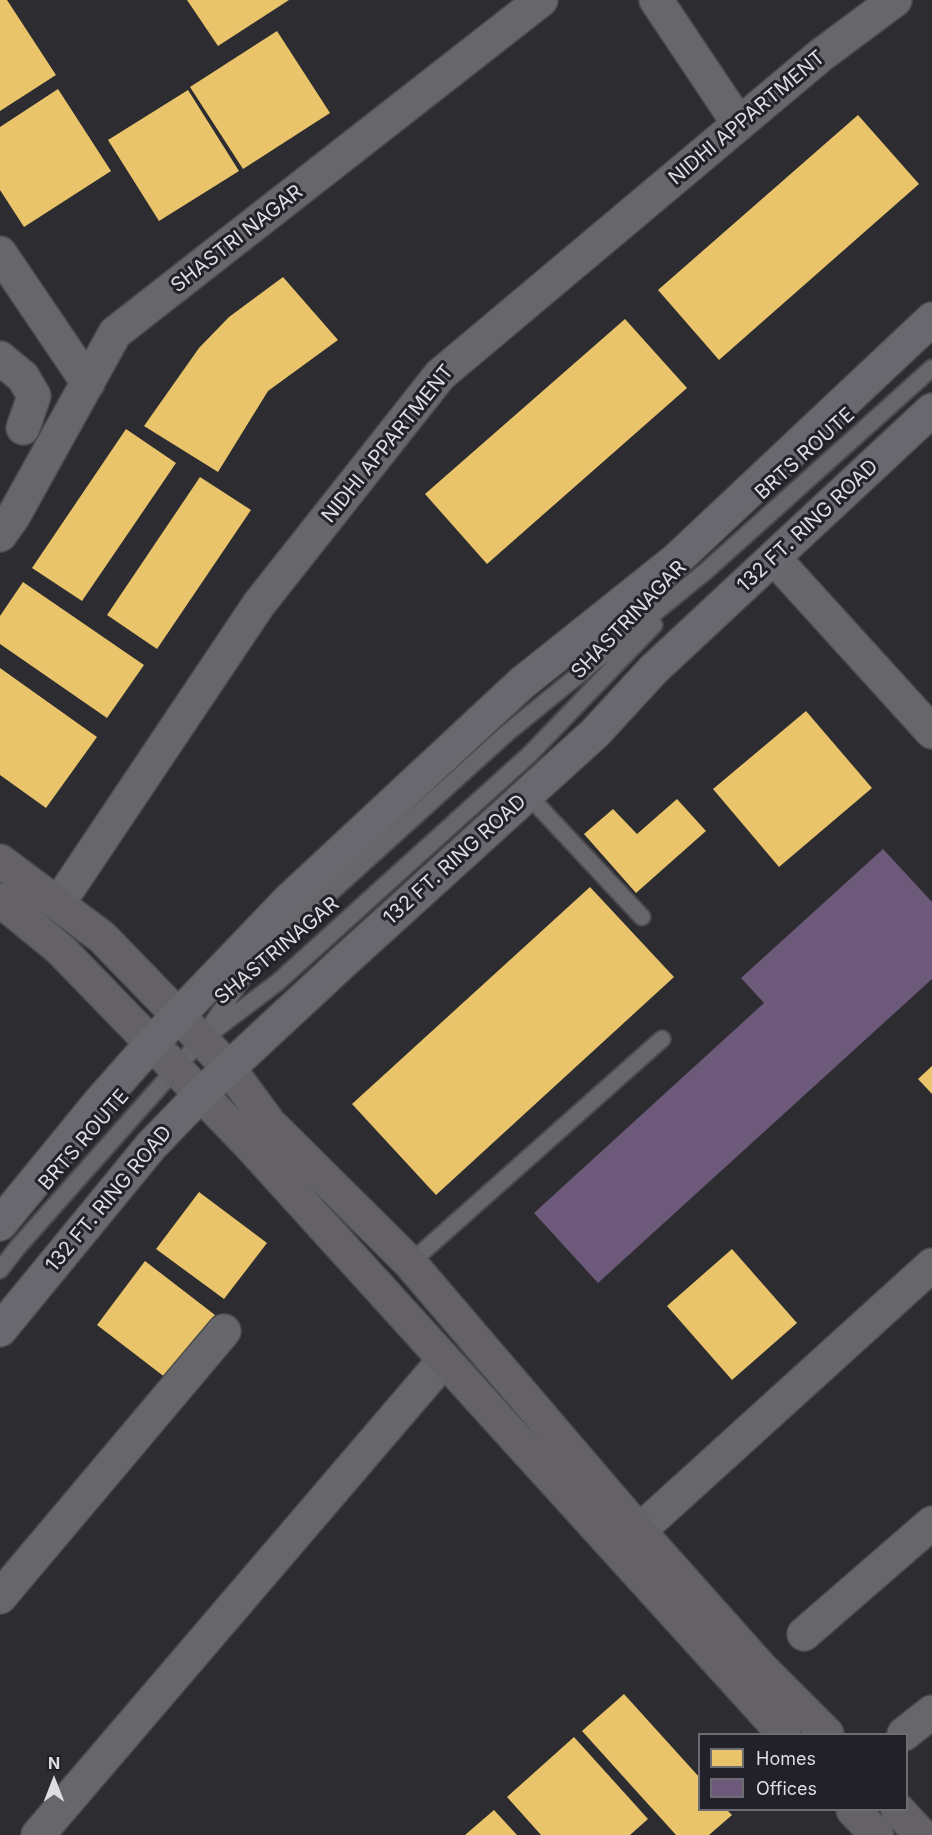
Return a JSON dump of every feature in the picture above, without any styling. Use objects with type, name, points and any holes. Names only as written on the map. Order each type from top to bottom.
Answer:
[{"type":"main road","points":[[0,1224],[99,1103],[152,1043],[290,899],[522,683],[676,560],[932,319]]},
{"type":"main road","name":"132 FT. RING ROAD","points":[[0,1330],[151,1146],[228,1067],[595,733],[654,669],[932,410]]},
{"type":"main road","points":[[0,861],[102,937],[228,1067],[269,1123],[410,1263],[639,1531],[755,1661],[826,1733]]},
{"type":"main road","points":[[0,900],[60,949],[247,1142],[783,1733]]},
{"type":"main road","points":[[855,1811],[877,1835]]},
{"type":"main road","points":[[899,1811],[921,1835]]},
{"type":"street","name":"SHASTRI NAGAR","points":[[0,535],[14,517],[115,333],[540,0]]},
{"type":"street","points":[[656,0],[740,124]]},
{"type":"street","name":"NIDHI APPARTMENT","points":[[58,904],[259,604],[440,375],[821,55],[896,0]]},
{"type":"street","points":[[0,253],[88,383]]},
{"type":"street","points":[[0,358],[23,377],[34,396],[23,428]]},
{"type":"street","points":[[774,558],[932,732]]},
{"type":"street","points":[[639,1531],[932,1264]]},
{"type":"street","points":[[0,1597],[224,1330]]},
{"type":"street","points":[[38,1835],[444,1360]]},
{"type":"street","points":[[804,1634],[932,1523]]},
{"type":"street","points":[[905,1733],[932,1712]]},
{"type":"lane","name":"BRTS ROUTE","points":[[706,571],[932,368]]},
{"type":"lane","name":"SHASTRINAGAR","points":[[201,1040],[253,963],[507,733],[706,571]]},
{"type":"lane","name":"SHASTRINAGAR","points":[[201,1040],[278,982],[530,754],[706,571]]},
{"type":"lane","points":[[527,794],[642,917]]},
{"type":"lane","points":[[410,1263],[662,1039]]},
{"type":"lane","name":"BRTS ROUTE","points":[[0,1269],[201,1040]]},
{"type":"building: Homes","points":[[0,0],[7,0],[56,75],[0,111]]},
{"type":"building: Homes","points":[[187,0],[289,0],[218,46]]},
{"type":"building: Homes","points":[[277,31],[330,113],[243,169],[190,87]]},
{"type":"building: Homes","points":[[58,89],[111,171],[24,227],[0,190],[0,127]]},
{"type":"building: Homes","points":[[188,90],[239,171],[159,221],[108,140]]},
{"type":"building: Homes","points":[[858,115],[919,184],[719,360],[658,290]]},
{"type":"building: Homes","points":[[283,277],[338,340],[268,391],[218,472],[144,426],[199,348],[229,317]]},
{"type":"building: Homes","points":[[625,319],[687,388],[487,564],[425,494]]},
{"type":"building: Homes","points":[[126,429],[176,463],[82,601],[32,568]]},
{"type":"building: Homes","points":[[200,477],[251,510],[157,649],[107,615]]},
{"type":"building: Homes","points":[[23,582],[144,665],[107,718],[0,644],[0,616]]},
{"type":"building: Homes","points":[[0,668],[97,737],[46,808],[0,775]]},
{"type":"building: Homes","points":[[806,711],[872,788],[779,867],[713,789]]},
{"type":"building: Homes","points":[[677,799],[706,831],[636,893],[584,834],[613,809],[637,834]]},
{"type":"building: Homes","points":[[590,887],[674,977],[436,1195],[352,1104]]},
{"type":"building: Homes","points":[[932,1066],[932,1094],[918,1079]]},
{"type":"building: Homes","points":[[199,1192],[267,1243],[224,1299],[156,1249]]},
{"type":"building: Homes","points":[[732,1249],[797,1323],[732,1380],[667,1306]]},
{"type":"building: Homes","points":[[145,1261],[215,1315],[166,1378],[97,1325]]},
{"type":"building: Homes","points":[[624,1694],[698,1776],[698,1811],[728,1811],[732,1815],[709,1835],[676,1835],[582,1731]]},
{"type":"building: Homes","points":[[574,1737],[648,1819],[630,1835],[541,1835],[507,1797]]},
{"type":"building: Homes","points":[[494,1810],[517,1835],[465,1835]]},
{"type":"building: Offices","points":[[883,849],[932,902],[932,979],[598,1283],[534,1213],[764,1003],[741,978]]}]
